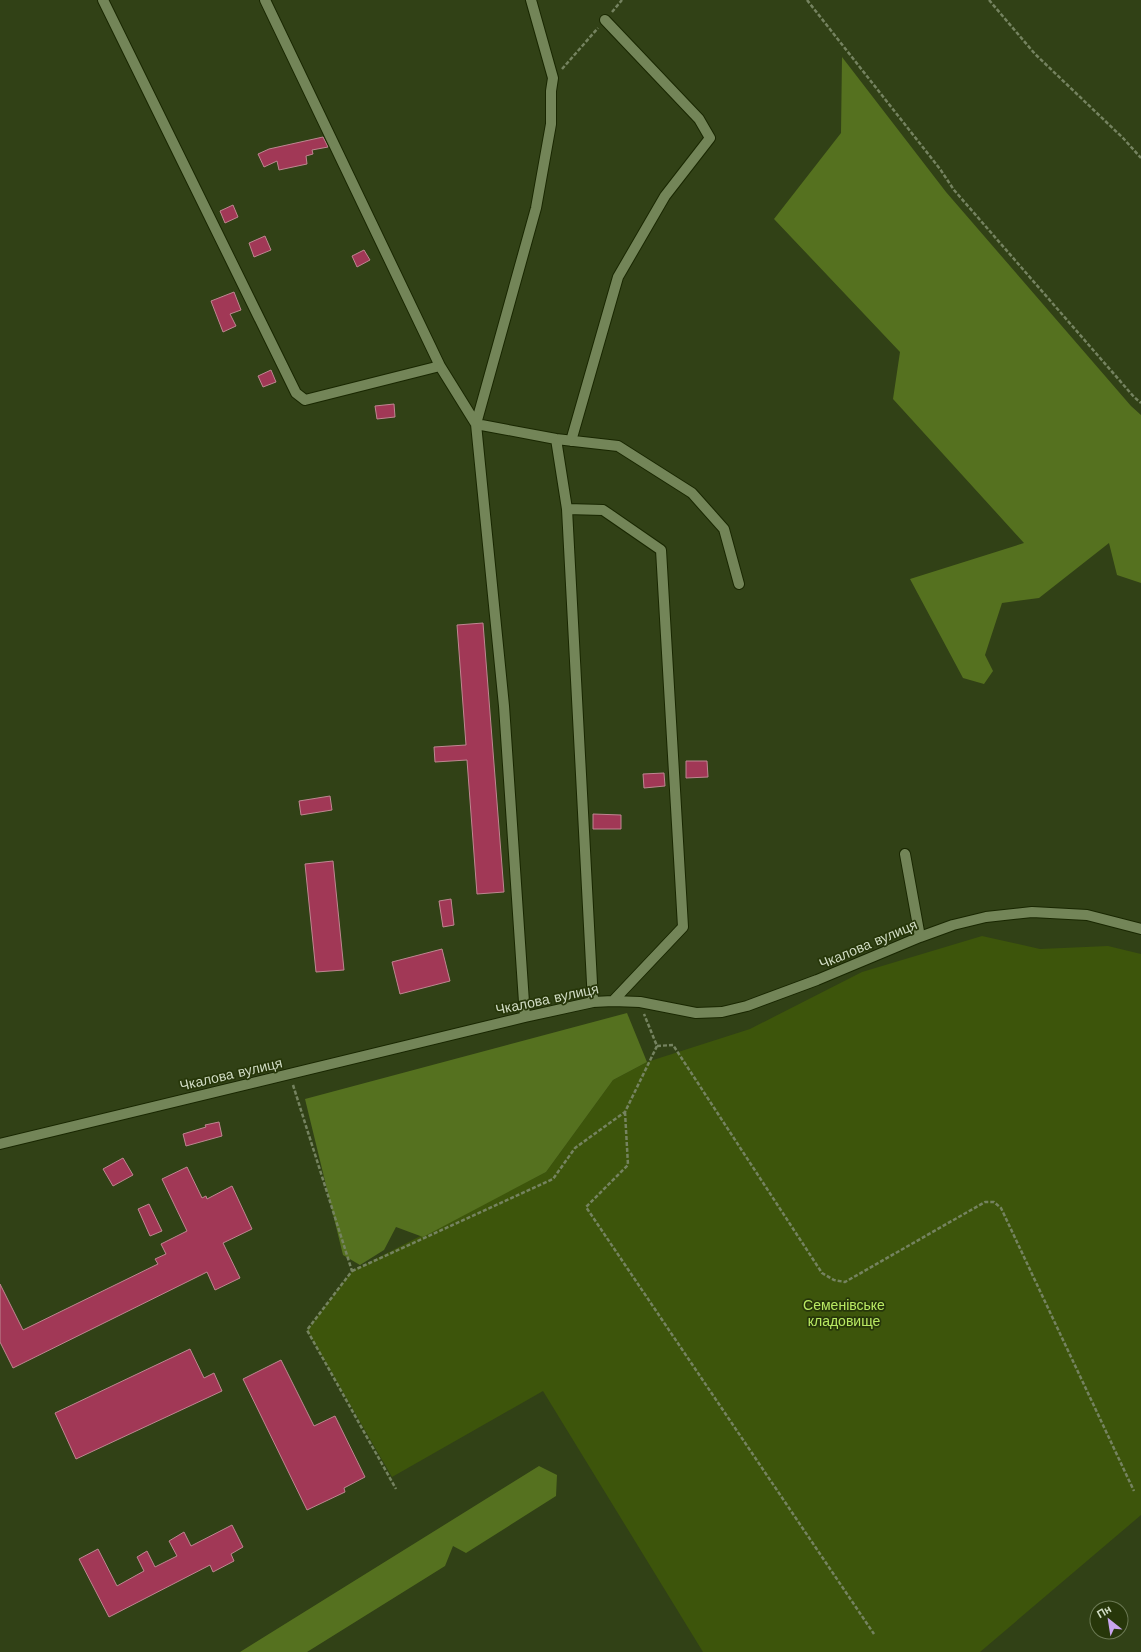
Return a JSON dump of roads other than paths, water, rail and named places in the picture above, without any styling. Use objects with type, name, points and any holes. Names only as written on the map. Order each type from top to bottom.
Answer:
[{"type":"street","points":[[103,0],[296,393],[305,400],[440,366]]},
{"type":"street","points":[[265,0],[440,366],[476,424],[556,439],[618,446],[692,494],[724,529],[739,584]]},
{"type":"street","points":[[526,1016],[504,706],[476,424],[536,208],[551,124],[551,91],[553,78],[531,0]]},
{"type":"street","points":[[571,441],[618,277],[665,196],[710,138],[699,119],[605,20]]},
{"type":"street","points":[[556,439],[567,508],[593,1002]]},
{"type":"street","points":[[567,508],[603,510],[661,550],[683,927],[613,1001]]},
{"type":"street","points":[[905,854],[920,937]]},
{"type":"street","name":"Чкалова вулиця","points":[[0,1144],[290,1075],[526,1016],[593,1002],[640,1002],[696,1012],[722,1012],[747,1006],[817,980],[920,937],[953,925],[986,917],[1032,912],[1087,915],[1141,928]]},
{"type":"park label","name":"Семенівське кладовище","points":[[844,1314]]}]
